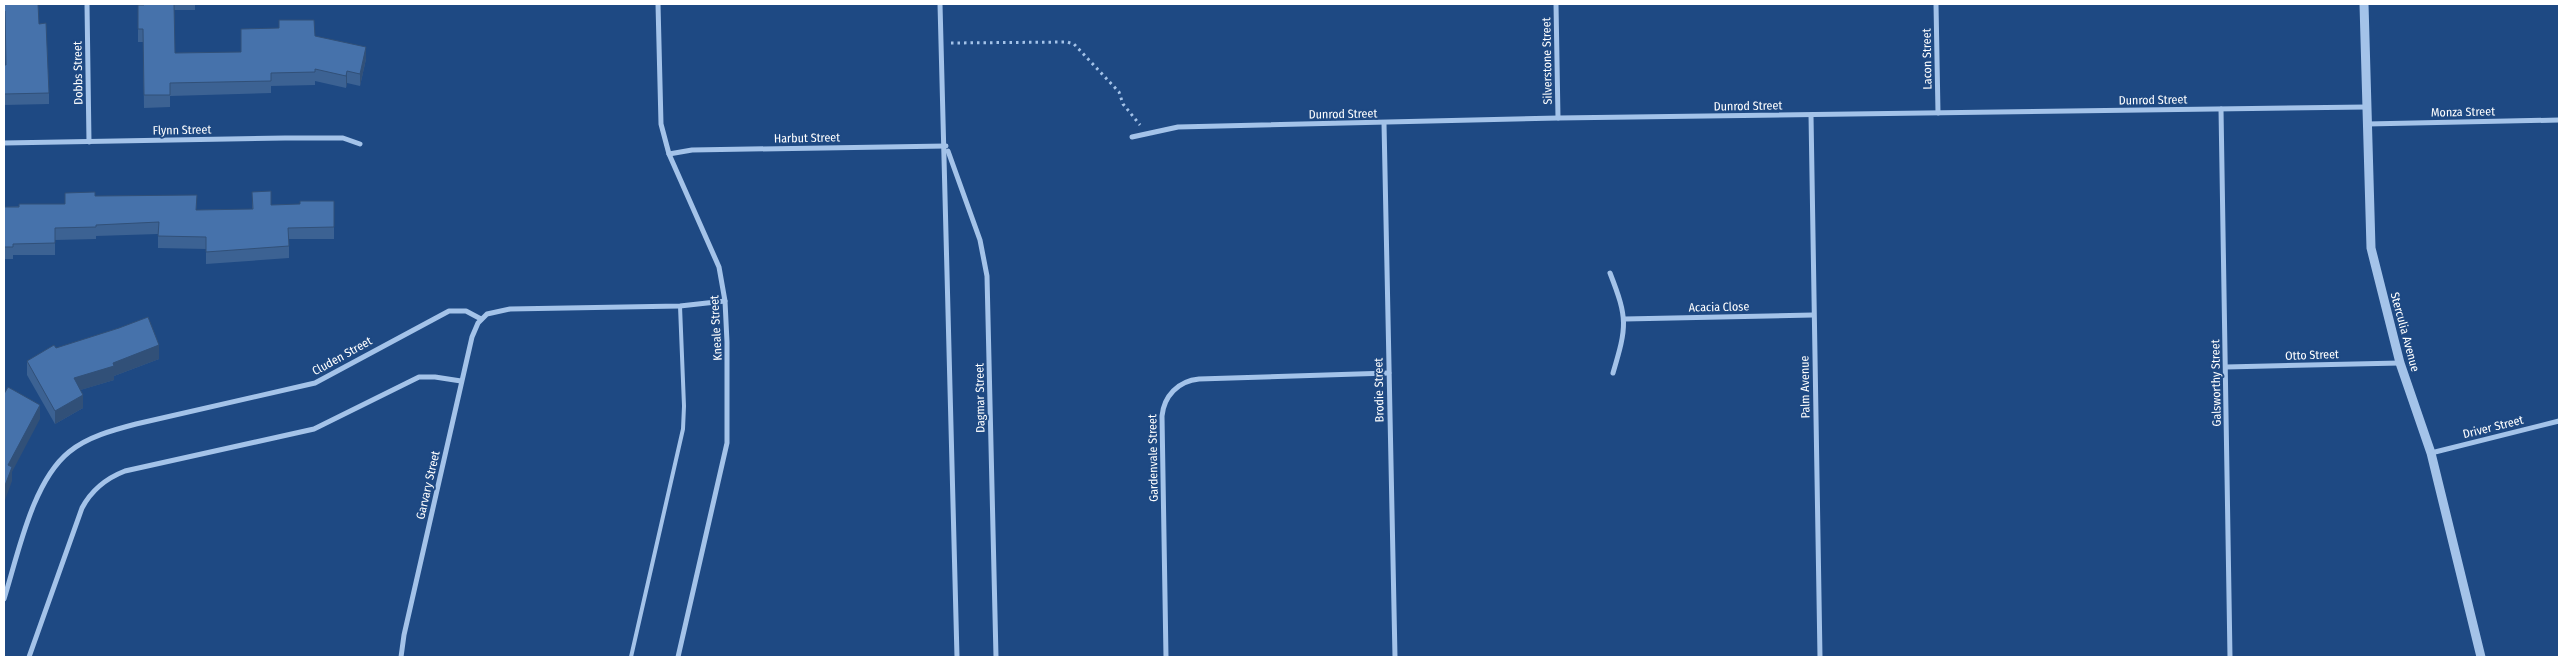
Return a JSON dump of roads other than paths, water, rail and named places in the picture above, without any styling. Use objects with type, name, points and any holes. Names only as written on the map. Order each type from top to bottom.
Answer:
[{"type":"street","name":"Dobbs Street","points":[[87,4],[89,142]]},
{"type":"street","name":"Kneale Street","points":[[658,4],[661,124],[669,154],[717,260],[725,301],[727,443],[678,657]]},
{"type":"street","name":"Dagmar Street","points":[[940,4],[946,146],[957,657]]},
{"type":"street","name":"Silverstone Street","points":[[1556,4],[1558,118]]},
{"type":"street","name":"Lacon Street","points":[[1936,4],[1938,113]]},
{"type":"street","name":"Sterculia Avenue","points":[[2364,4],[2370,248],[2400,363],[2431,454],[2481,657]]},
{"type":"street","name":"Dunrod Street","points":[[1132,137],[1178,127],[1558,118],[2366,107]]},
{"type":"street","name":"Galsworthy Street","points":[[2221,109],[2230,657]]},
{"type":"street","name":"Palm Avenue","points":[[1811,116],[1820,657]]},
{"type":"street","name":"Monza Street","points":[[2366,124],[2559,120]]},
{"type":"street","name":"Brodie Street","points":[[1384,123],[1395,657]]},
{"type":"street","name":"Flynn Street","points":[[4,143],[343,138],[360,144]]},
{"type":"street","name":"Harbut Street","points":[[669,154],[692,150],[946,146]]},
{"type":"street","name":"Dagmar Street","points":[[946,146],[983,250],[987,276],[996,657]]},
{"type":"street","points":[[1610,273],[1623,306],[1625,319],[1622,340],[1613,373]]},
{"type":"street","points":[[481,319],[492,311],[510,309],[680,306],[725,301]]},
{"type":"street","name":"Cluden Street","points":[[4,599],[33,510],[43,487],[62,458],[82,443],[129,425],[315,383],[449,311],[466,310],[481,319]]},
{"type":"street","name":"Acacia Close","points":[[1625,319],[1814,314]]},
{"type":"street","name":"Garvary Street","points":[[401,657],[461,381],[472,336],[481,319]]},
{"type":"street","name":"Otto Street","points":[[2226,367],[2400,363]]},
{"type":"street","name":"Gardenvale Street","points":[[1166,657],[1162,416],[1168,396],[1181,384],[1199,379],[1389,373]]},
{"type":"street","points":[[29,657],[82,508],[92,494],[110,478],[125,472],[314,429],[419,377],[461,381]]},
{"type":"street","name":"Driver Street","points":[[2431,454],[2559,421]]},
{"type":"lane","points":[[631,657],[683,429],[684,406],[680,306]]}]
